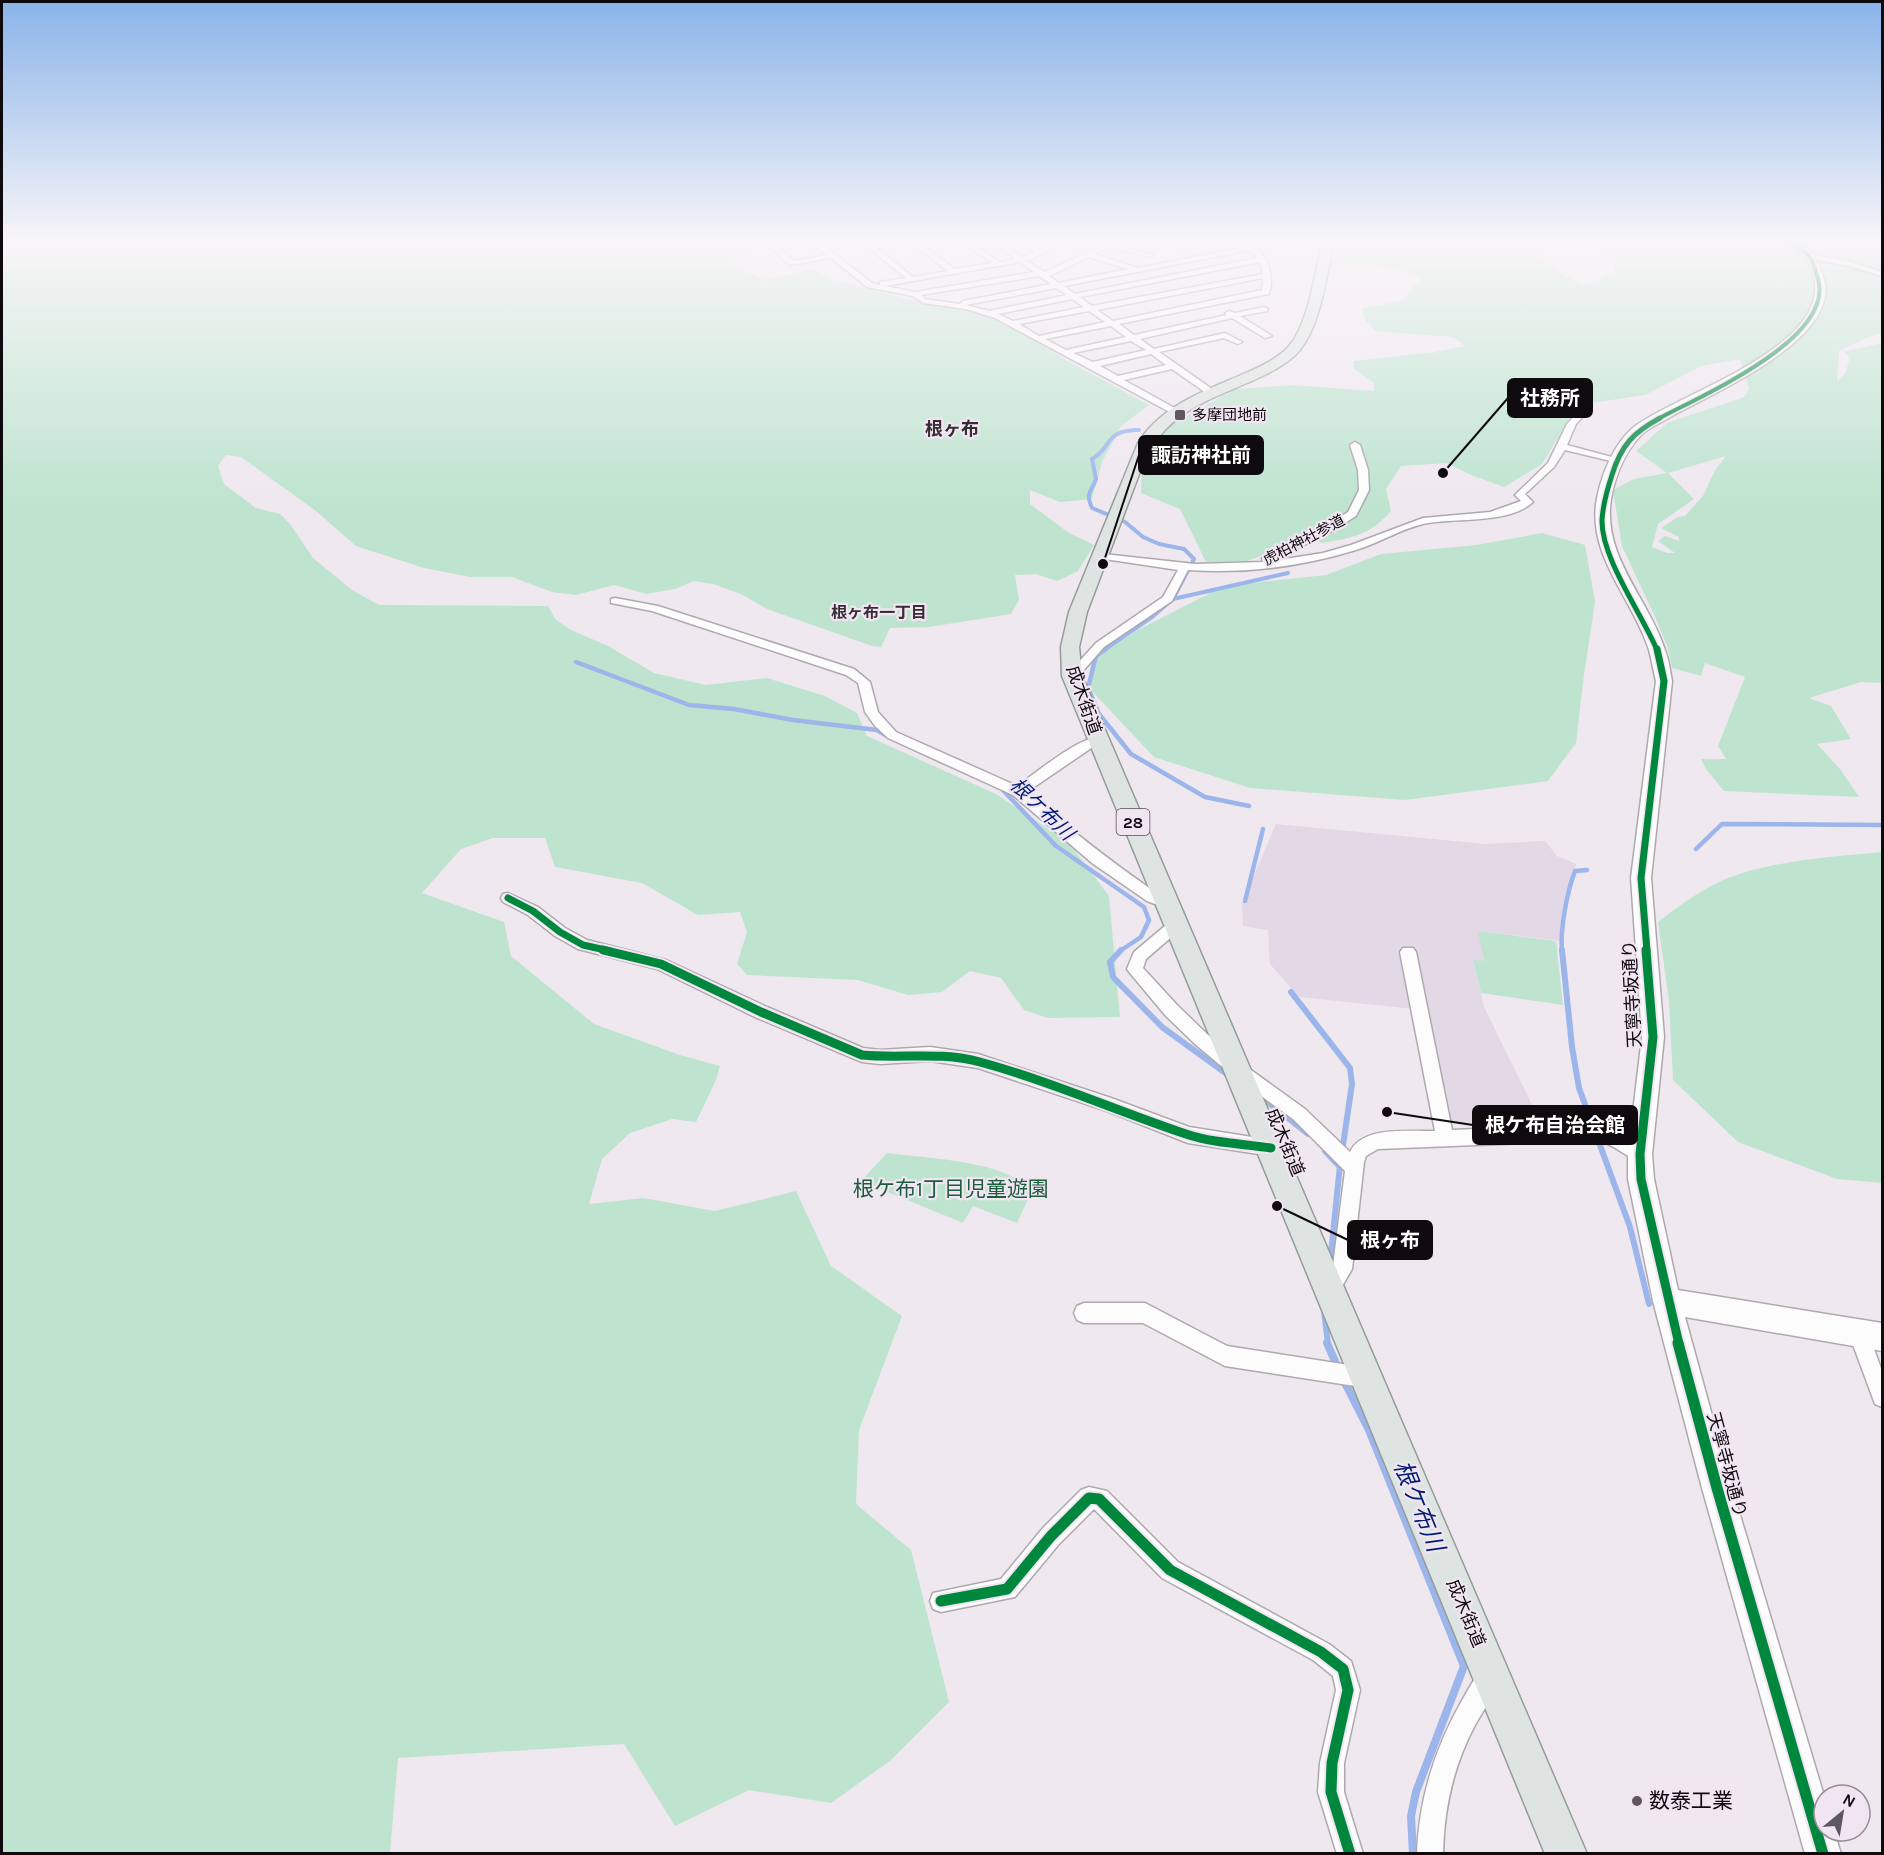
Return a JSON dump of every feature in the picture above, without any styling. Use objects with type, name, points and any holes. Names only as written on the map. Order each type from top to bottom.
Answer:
[{"type":"main road","name":"成木街道","points":[[1304,328],[1297,344],[1273,365],[1212,393],[1177,413],[1158,426],[1147,439],[1136,460],[1098,555],[1074,626],[1069,652],[1072,676],[1097,740],[1326,1278],[1350,1376],[1492,1674],[1566,1854]]},
{"type":"street","points":[[1022,328],[1064,353],[1092,365],[1177,413]]},
{"type":"street","points":[[1040,338],[1089,328]]},
{"type":"street","points":[[1116,328],[1212,393]]},
{"type":"street","points":[[1064,353],[1179,328]]},
{"type":"street","points":[[1253,328],[1268,336],[1258,338]]},
{"type":"street","name":"天寧寺坂通り","points":[[1803,328],[1773,356],[1638,430],[1624,445],[1616,461],[1602,509],[1604,534],[1614,563],[1658,649],[1664,681],[1641,878],[1653,1037],[1640,1154],[1643,1190],[1667,1301],[1823,1854]]},
{"type":"street","points":[[1092,365],[1225,335],[1238,342]]},
{"type":"street","points":[[1227,345],[1248,340]]},
{"type":"street","points":[[1162,359],[1205,350]]},
{"type":"street","points":[[1117,379],[1173,366]]},
{"type":"street","points":[[1098,555],[1184,568],[1256,566],[1312,558],[1356,547],[1423,521],[1483,517],[1515,510],[1528,502],[1520,495],[1525,486],[1551,465],[1569,425],[1586,409]]},
{"type":"street","name":"虎柏神社参道","points":[[1256,566],[1352,514],[1364,490],[1364,470],[1355,445]]},
{"type":"street","points":[[1561,446],[1616,461]]},
{"type":"street","points":[[1072,676],[1100,645],[1168,598],[1184,568]]},
{"type":"street","points":[[615,601],[654,608],[850,672],[864,682],[867,706],[881,726],[892,735],[1018,792],[1097,859],[1152,897],[1172,914],[1139,956],[1135,969],[1171,1010],[1238,1071],[1299,1114],[1346,1160],[1342,1269],[1326,1278]]},
{"type":"street","points":[[1018,792],[1084,746],[1097,740]]},
{"type":"street","points":[[508,898],[533,911],[560,932],[583,945],[661,964],[761,1012],[862,1055],[880,1057],[930,1054],[978,1061],[1111,1105],[1188,1135],[1271,1148]]},
{"type":"street","points":[[1408,952],[1445,1137]]},
{"type":"street","points":[[1346,1160],[1356,1155],[1362,1146],[1377,1141],[1598,1132],[1619,1139],[1640,1154]]},
{"type":"street","points":[[1667,1301],[1871,1336],[1882,1397]]},
{"type":"street","points":[[1084,1312],[1145,1314],[1225,1356],[1350,1376]]},
{"type":"street","points":[[941,1601],[1007,1589],[1051,1536],[1089,1498],[1100,1499],[1170,1570],[1321,1652],[1343,1668],[1348,1690],[1332,1763],[1331,1792],[1350,1854]]},
{"type":"street","points":[[1430,1854],[1432,1813],[1437,1786],[1477,1696],[1492,1674]]},
{"type":"shaded area","points":[[1276,824],[1485,844],[1545,841],[1557,856],[1576,864],[1561,941],[1479,931],[1484,962],[1473,961],[1484,1007],[1540,1121],[1447,1123],[1424,1010],[1299,997],[1270,964],[1268,930],[1243,926],[1242,903]]},
{"type":"green space","points":[[2,328],[1016,328],[1068,361],[1149,405],[1121,426],[1102,462],[1092,499],[1060,502],[1030,490],[1030,504],[1069,533],[1094,545],[1078,571],[1057,581],[1036,574],[1015,575],[1019,600],[1011,614],[929,627],[890,628],[881,647],[872,646],[767,609],[741,594],[713,584],[694,581],[675,589],[647,594],[614,585],[576,595],[552,592],[512,577],[471,577],[424,568],[356,546],[316,511],[241,457],[226,455],[218,466],[224,484],[256,508],[280,514],[290,524],[313,558],[352,590],[379,605],[548,606],[555,619],[571,630],[608,646],[654,673],[706,685],[767,678],[825,696],[857,713],[867,736],[996,794],[1068,842],[1109,896],[1120,1017],[1048,1018],[1024,1010],[1001,978],[970,971],[942,992],[908,995],[858,980],[747,975],[737,964],[747,932],[740,912],[698,915],[642,883],[555,867],[545,838],[493,838],[461,849],[422,893],[504,922],[511,956],[594,1024],[680,1055],[720,1066],[716,1080],[696,1122],[672,1119],[630,1133],[602,1159],[589,1204],[643,1198],[715,1211],[796,1191],[831,1266],[902,1316],[859,1430],[856,1504],[911,1550],[949,1702],[890,1761],[831,1803],[749,1790],[675,1826],[624,1744],[398,1758],[390,1853],[2,1854]]},
{"type":"green space","points":[[1372,328],[1882,328],[1882,333],[1839,351],[1837,381],[1845,374],[1850,358],[1844,352],[1882,343],[1882,683],[1861,682],[1809,698],[1831,706],[1851,739],[1817,744],[1840,769],[1859,797],[1724,791],[1701,759],[1726,759],[1718,746],[1745,677],[1705,663],[1701,676],[1672,668],[1668,648],[1622,546],[1613,490],[1634,479],[1667,473],[1636,451],[1667,423],[1744,397],[1749,389],[1740,359],[1702,366],[1645,395],[1578,405],[1542,464],[1504,487],[1447,463],[1401,466],[1386,489],[1391,511],[1367,531],[1321,543],[1304,533],[1271,552],[1247,561],[1206,562],[1180,509],[1141,493],[1142,464],[1169,426],[1235,389],[1292,385],[1374,391],[1374,383],[1354,369],[1354,361],[1465,346],[1452,337],[1375,331]],"holes":[[[1726,456],[1715,470],[1703,496],[1685,516],[1678,517],[1661,528],[1679,537],[1679,541],[1665,536],[1658,541],[1675,553],[1667,553],[1652,547],[1658,524],[1694,499],[1668,473]]]},
{"type":"green space","points":[[1542,533],[1585,545],[1595,602],[1576,743],[1548,781],[1405,800],[1250,788],[1154,757],[1089,688],[1091,661],[1138,630],[1224,586],[1326,575],[1381,554],[1477,545]]},
{"type":"green space","points":[[1882,852],[1882,1183],[1837,1179],[1738,1142],[1673,1080],[1669,1001],[1658,922],[1700,892],[1733,876],[1797,861]]},
{"type":"green space","points":[[1478,931],[1556,941],[1563,1005],[1481,993],[1473,960],[1484,961]]},
{"type":"green space","name":"根ケ布1丁目児童遊園","points":[[887,1153],[955,1161],[990,1168],[1018,1180],[1031,1193],[1017,1223],[973,1206],[963,1223],[861,1181]]},
{"type":"waterway","points":[[1139,430],[1114,436],[1092,459],[1096,479],[1089,495],[1090,503],[1092,508],[1125,522],[1143,537],[1159,544],[1184,549],[1194,559],[1173,599]]},
{"type":"waterway","points":[[1173,599],[1288,573]]},
{"type":"waterway","points":[[1104,650],[1152,617],[1173,599]]},
{"type":"waterway","points":[[1106,649],[1096,656],[1088,688],[1099,714],[1131,754],[1205,797],[1249,806]]},
{"type":"waterway","name":"根ケ布川","points":[[576,662],[689,705],[734,709],[793,720],[877,730],[887,736]]},
{"type":"waterway","name":"根ケ布川","points":[[1000,787],[1056,846],[1144,907],[1149,920],[1141,937],[1120,951]]},
{"type":"waterway","points":[[1696,849],[1722,824],[1882,825]]},
{"type":"waterway","points":[[1245,901],[1263,829]]},
{"type":"waterway","points":[[1562,950],[1563,922],[1572,880],[1575,871],[1587,870]]},
{"type":"waterway","points":[[1562,950],[1572,1047],[1579,1088],[1630,1227],[1649,1304]]},
{"type":"waterway","name":"根ケ布川","points":[[1120,951],[1110,962],[1113,977],[1162,1027],[1231,1077]]},
{"type":"waterway","name":"根ケ布川","points":[[1291,992],[1350,1068],[1352,1084],[1342,1152]]},
{"type":"waterway","name":"根ケ布川","points":[[1259,1095],[1308,1134]]},
{"type":"waterway","name":"根ケ布川","points":[[1325,1151],[1340,1167]]},
{"type":"waterway","name":"根ケ布川","points":[[1330,1263],[1340,1167]]},
{"type":"waterway","name":"根ケ布川","points":[[1324,1311],[1328,1344]]},
{"type":"waterway","name":"根ケ布川","points":[[1327,1343],[1338,1368]]},
{"type":"waterway","name":"根ケ布川","points":[[1343,1379],[1369,1430],[1464,1666],[1416,1792],[1411,1816],[1413,1854]]},
{"type":"cycle path","points":[[1803,328],[1773,356],[1638,430],[1618,455],[1604,498],[1602,522],[1606,544],[1614,563],[1657,649],[1664,681],[1641,878],[1653,1037],[1640,1154],[1641,1179],[1667,1301],[1717,1488],[1823,1854]]},
{"type":"cycle path","points":[[508,898],[533,911],[560,932],[583,945],[661,964],[761,1012],[862,1055],[880,1057],[930,1054],[978,1061],[1111,1105],[1188,1135],[1271,1148]]},
{"type":"cycle path","points":[[941,1601],[1007,1589],[1051,1536],[1089,1498],[1099,1499],[1170,1570],[1321,1652],[1343,1669],[1348,1690],[1332,1763],[1331,1792],[1350,1854]]},
{"type":"place","name":"多摩団地前","points":[[1180,415]]},
{"type":"place","name":"社務所","points":[[1443,473]]},
{"type":"place","name":"諏訪神社前","points":[[1103,564]]},
{"type":"place","name":"根ケ布自治会館","points":[[1387,1112]]},
{"type":"place","name":"根ヶ布","points":[[1277,1206]]},
{"type":"place","name":"数泰工業","points":[[1637,1801]]},
{"type":"district","name":"根ヶ布","points":[[952,429]]},
{"type":"district","name":"根ヶ布一丁目","points":[[879,612]]}]
